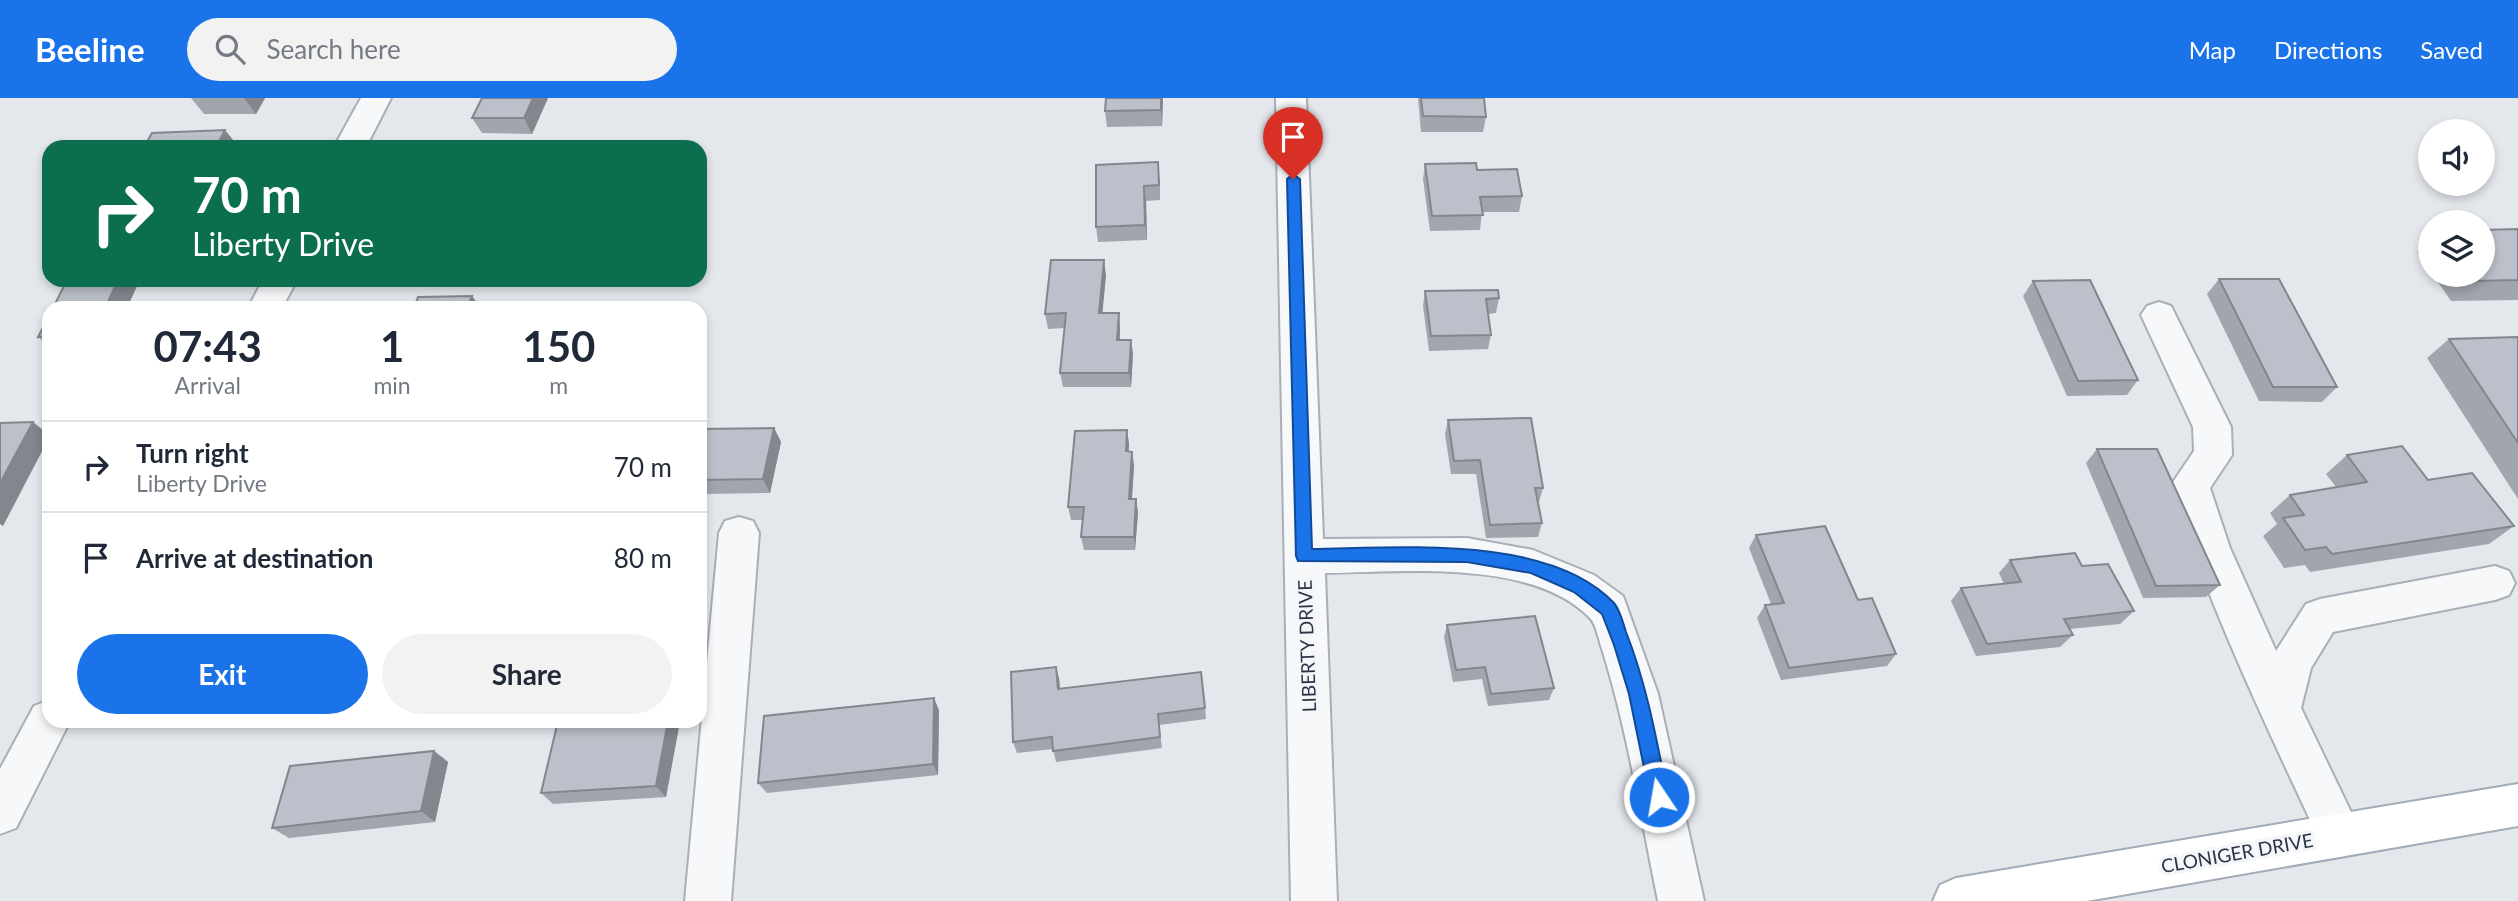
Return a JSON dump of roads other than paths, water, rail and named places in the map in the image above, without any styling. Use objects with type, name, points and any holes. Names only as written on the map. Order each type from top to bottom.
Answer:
[{"type":"main road","name":"CLONIGER DRIVE","points":[[1956,901],[2518,805]]},
{"type":"street","points":[[354,140],[376,98]]},
{"type":"street","name":"LIBERTY DRIVE","points":[[1291,98],[1314,901]]},
{"type":"street","points":[[2159,315],[2212,427],[2213,455],[2190,485],[2210,548],[2280,709],[2340,835]]},
{"type":"street","points":[[708,901],[739,533]]},
{"type":"street","points":[[1304,556],[1428,554],[1480,557],[1533,567],[1580,587],[1609,609],[1637,694],[1681,901]]},
{"type":"street","points":[[2280,709],[2291,663],[2320,617],[2495,583]]},
{"type":"street","points":[[0,813],[45,728]]}]
